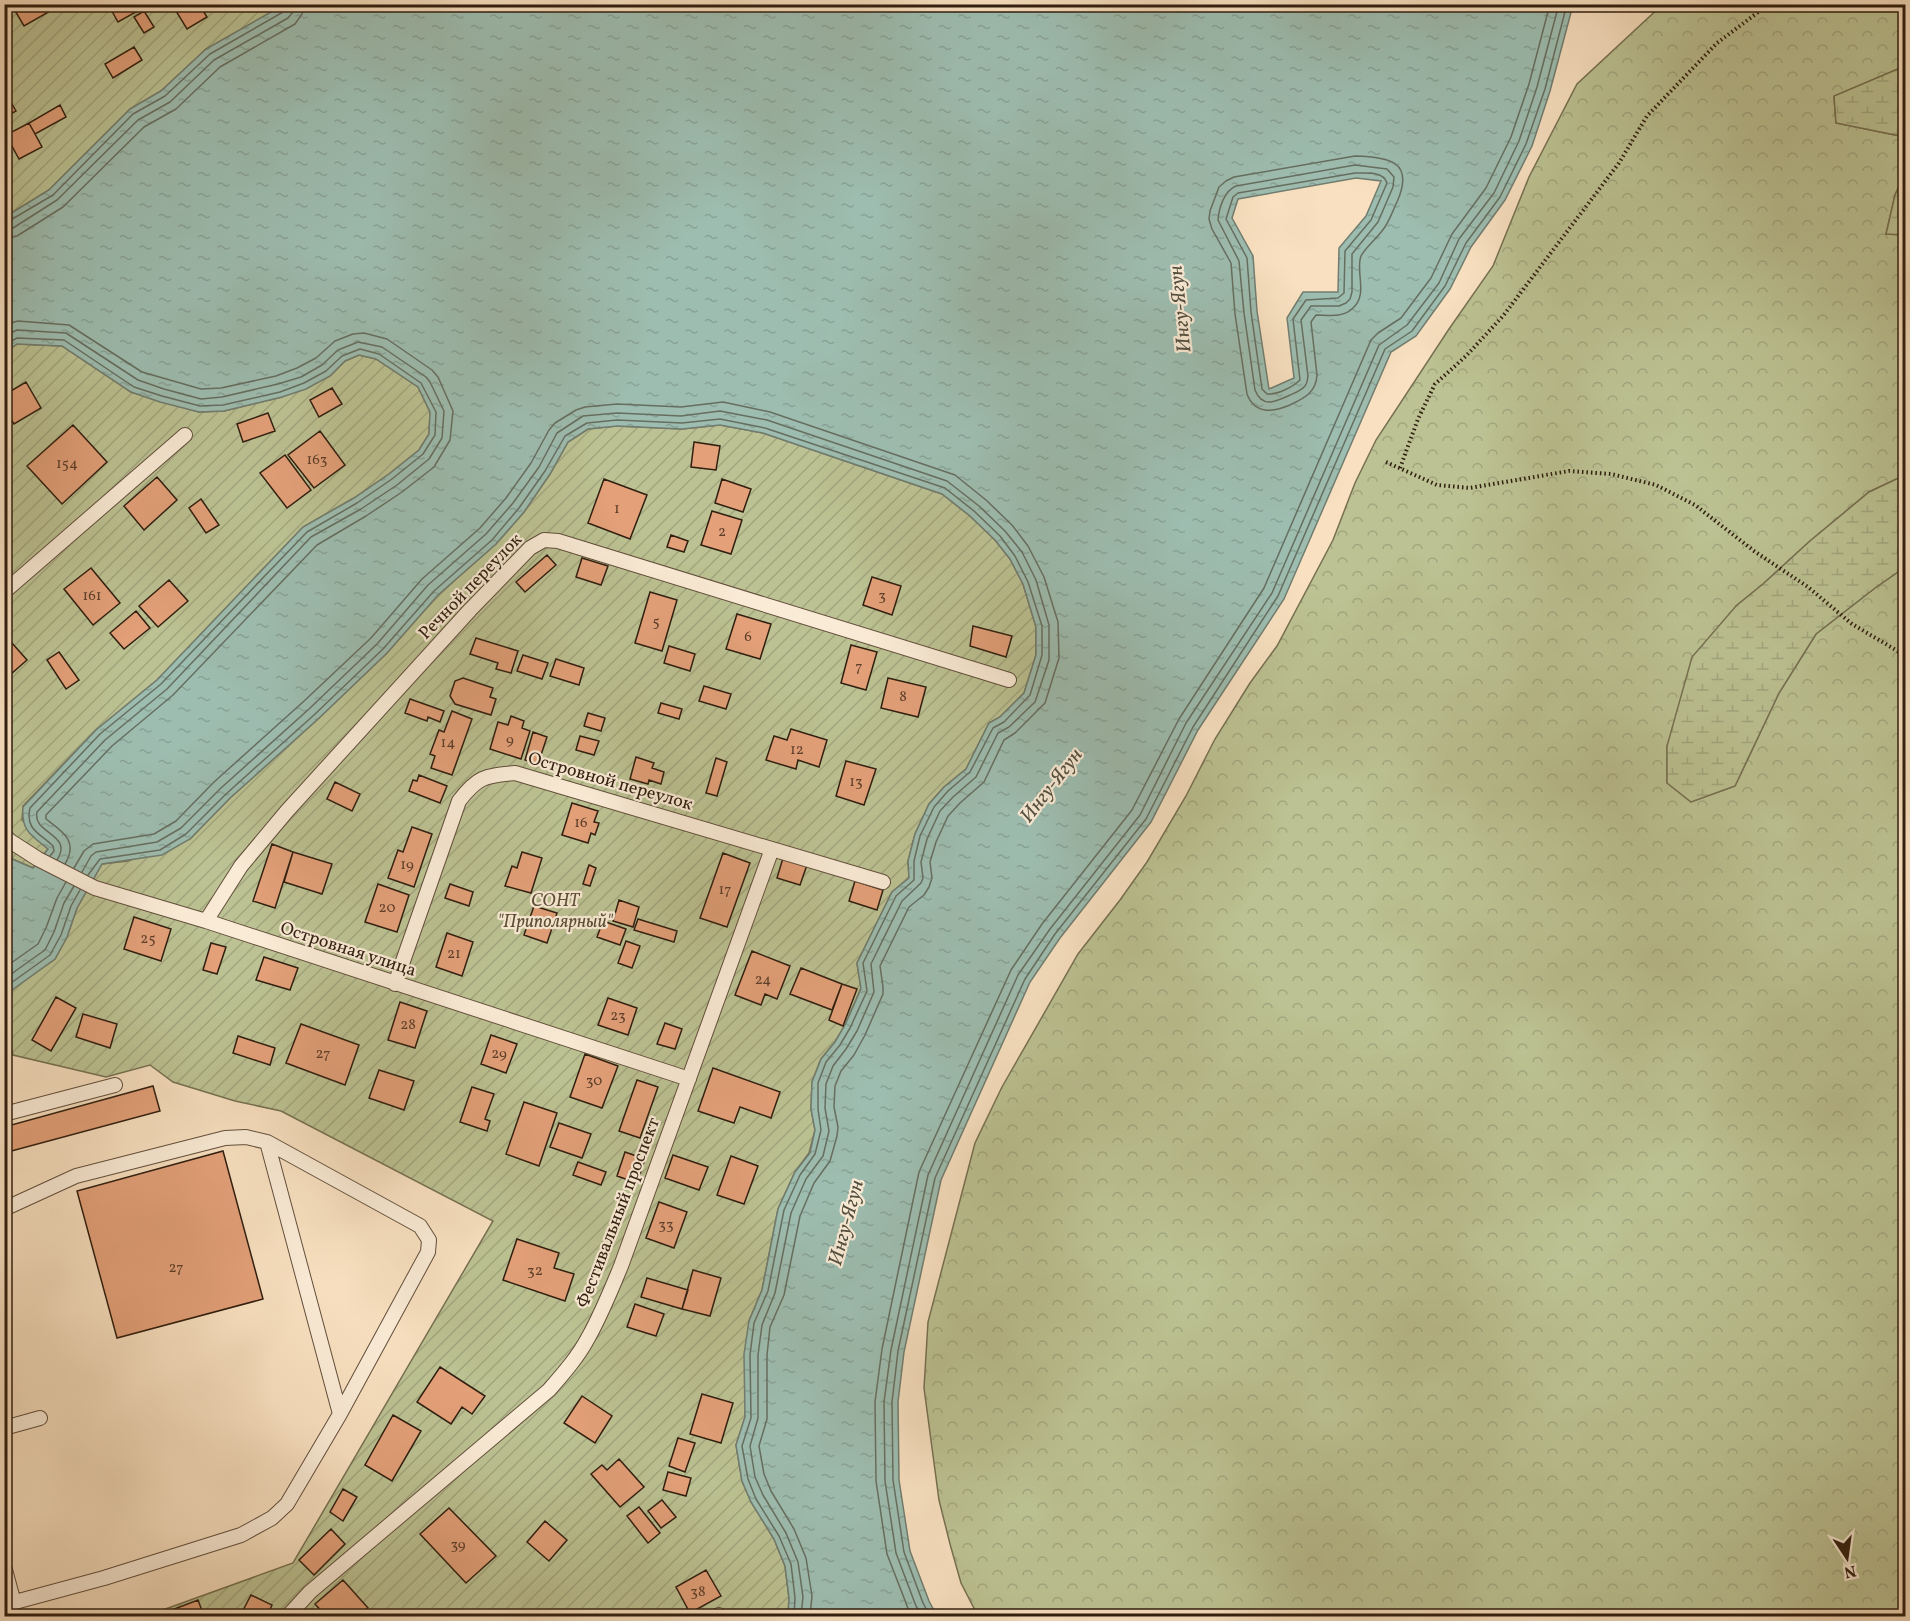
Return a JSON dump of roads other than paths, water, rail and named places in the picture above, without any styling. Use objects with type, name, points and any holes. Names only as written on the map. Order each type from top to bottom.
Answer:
[{"type":"lane","points":[[4,592],[185,435]]},
{"type":"lane","name":"Речной переулок","points":[[206,921],[241,866],[287,811],[470,610],[530,548],[544,540],[558,541],[1009,680]]},
{"type":"lane","name":"Островной переулок","points":[[395,984],[459,801],[480,778],[515,773],[883,882]]},
{"type":"lane","name":"Островная улица","points":[[4,835],[38,859],[95,888],[206,921],[689,1079]]},
{"type":"lane","name":"Фестивальный проспект","points":[[288,1617],[310,1592],[549,1390],[588,1340],[621,1266],[772,849]]},
{"type":"lane","points":[[4,1114],[114,1085]]},
{"type":"lane","points":[[4,1209],[76,1176],[225,1138],[246,1137],[267,1142],[420,1226],[429,1240],[428,1252],[340,1414],[287,1504],[272,1518],[241,1535],[104,1578],[9,1604],[4,1566]]},
{"type":"lane","points":[[267,1142],[340,1414]]},
{"type":"lane","points":[[4,1428],[40,1418]]},
{"type":"water","name":"Ингу-Ягун","points":[[285,4],[1573,5],[1550,91],[1532,146],[1505,200],[1471,247],[1450,289],[1416,336],[1391,352],[1284,599],[1198,730],[1151,822],[1060,938],[1030,982],[941,1180],[904,1352],[898,1402],[899,1480],[910,1551],[937,1616],[788,1616],[789,1598],[785,1566],[774,1539],[751,1502],[742,1481],[736,1445],[745,1417],[744,1354],[749,1321],[762,1290],[778,1209],[795,1172],[810,1153],[815,1130],[811,1109],[812,1082],[821,1059],[845,1025],[861,989],[857,963],[892,892],[909,878],[908,861],[915,834],[929,804],[944,787],[966,769],[989,723],[1000,717],[1024,693],[1036,655],[1036,627],[1023,584],[1010,559],[995,540],[970,516],[942,494],[763,433],[720,425],[682,429],[617,426],[588,429],[568,442],[524,512],[496,544],[438,595],[387,653],[230,798],[190,839],[162,855],[102,864],[77,908],[67,937],[55,959],[5,995],[5,856],[33,868],[48,849],[28,832],[24,822],[23,807],[96,730],[157,680],[303,527],[354,498],[389,474],[419,450],[429,434],[430,412],[418,387],[376,359],[359,355],[345,361],[330,376],[306,389],[224,411],[199,412],[131,392],[62,346],[17,344],[5,352],[5,217],[49,190],[130,109],[161,91],[206,49]],"holes":[[[1356,178],[1381,181],[1366,216],[1339,248],[1338,292],[1303,292],[1287,318],[1294,378],[1269,389],[1257,311],[1253,256],[1232,218],[1238,199]]]},
{"type":"park label","name":"СОНТ \"Приполярный\"","points":[[555,911]]}]
